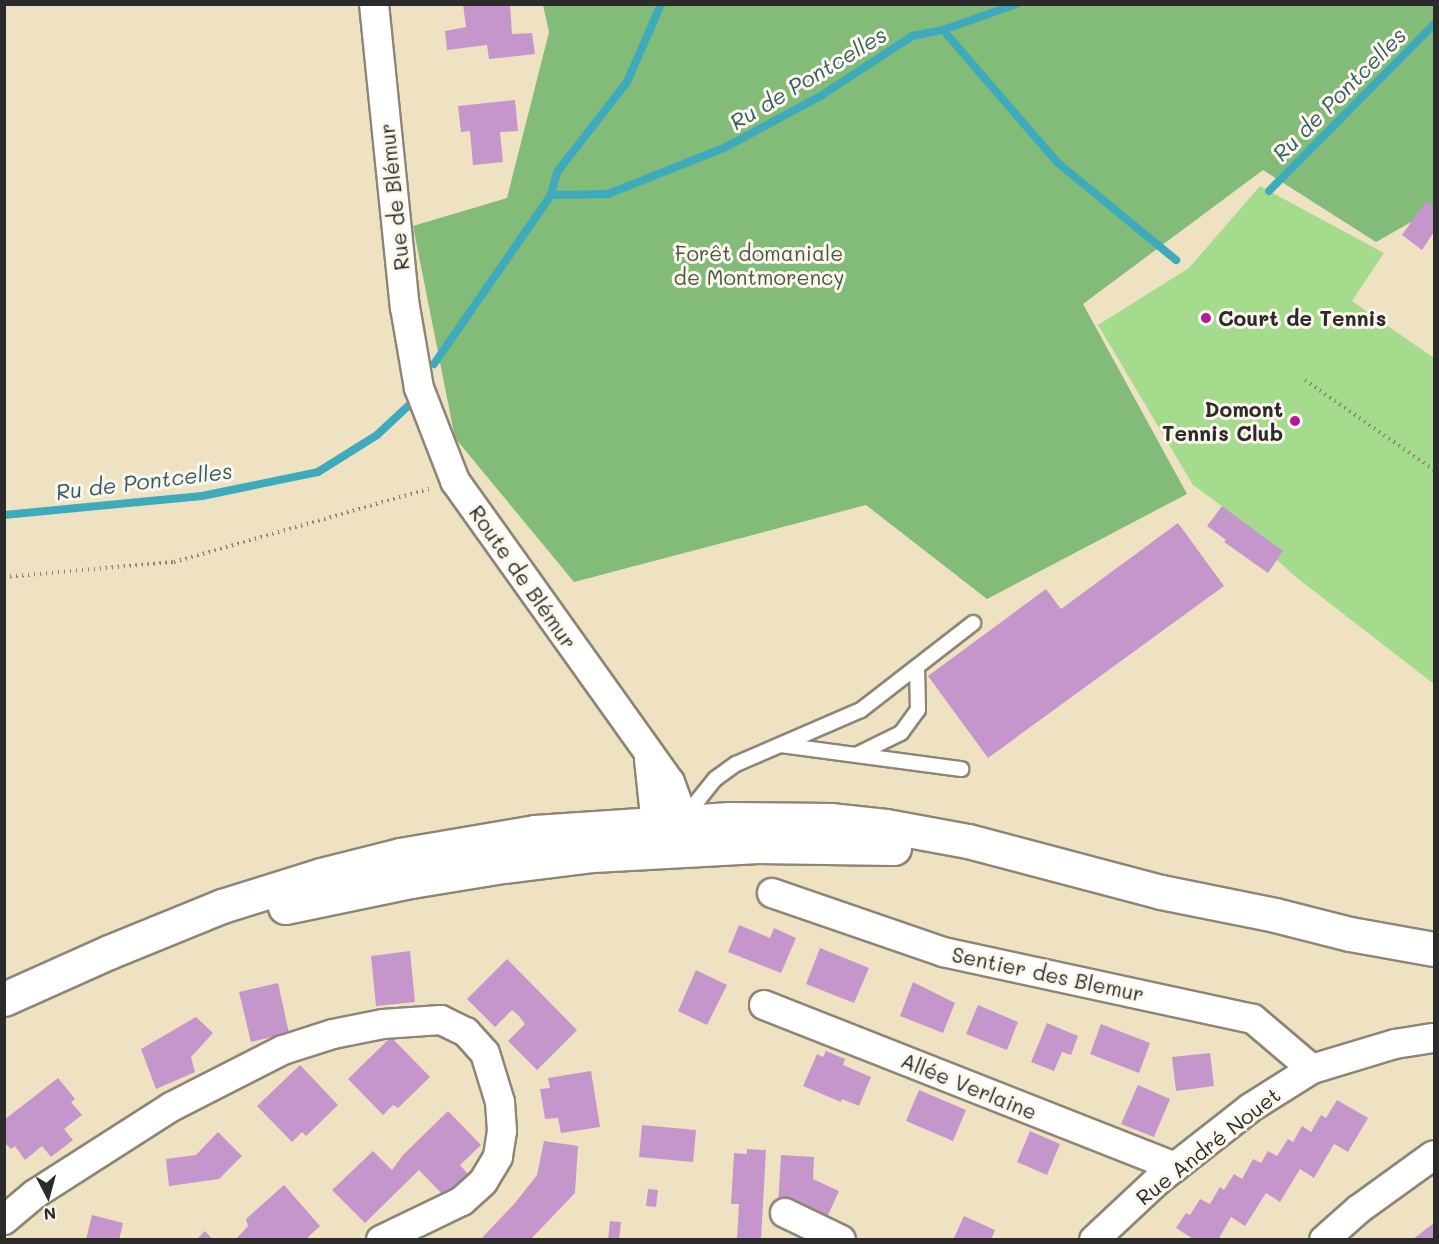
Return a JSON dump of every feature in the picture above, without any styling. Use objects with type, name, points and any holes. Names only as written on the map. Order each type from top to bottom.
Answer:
[{"type":"main road","points":[[4,999],[109,952],[222,906],[321,875],[400,855],[535,832],[670,836],[780,818],[886,826],[968,841],[1108,879],[1275,915],[1350,934],[1434,949]]},
{"type":"main road","points":[[1275,915],[1434,927]]},
{"type":"street","name":"Rue de Blémur","points":[[375,4],[405,306],[418,388]]},
{"type":"street","name":"Route de Blémur","points":[[418,388],[455,481],[670,782],[677,799],[670,836]]},
{"type":"street","name":"Sentier des Blemur","points":[[772,893],[943,952],[1253,1019],[1312,1069]]},
{"type":"street","name":"Allée Verlaine","points":[[764,1005],[1174,1167]]},
{"type":"street","points":[[4,1220],[35,1194],[171,1107],[283,1050],[333,1034],[383,1024],[441,1020],[466,1032],[486,1053],[500,1102],[502,1131],[498,1157],[483,1182],[462,1202],[381,1239]]},
{"type":"street","name":"Rue André Nouet","points":[[1094,1239],[1174,1167],[1250,1108],[1312,1069],[1395,1044],[1434,1038]]},
{"type":"street","points":[[1324,1239],[1359,1209],[1434,1155]]},
{"type":"street","points":[[785,1213],[841,1239]]},
{"type":"lane","points":[[670,836],[715,779],[736,764],[861,710],[973,623]]},
{"type":"lane","points":[[856,755],[902,733],[918,711],[917,667]]},
{"type":"lane","points":[[778,744],[961,769]]},
{"type":"path","points":[[1305,380],[1434,470]]},
{"type":"path","points":[[4,577],[174,562],[455,481]]},
{"type":"green space","name":"Forêt domaniale de Montmorency","points":[[543,5],[1434,5],[1434,209],[1376,242],[1263,170],[1083,304],[1187,494],[987,599],[866,505],[574,582],[455,438],[413,226],[507,198],[549,32]]},
{"type":"green space","name":"Domont Tennis Club","points":[[1260,186],[1384,253],[1352,301],[1434,358],[1434,684],[1297,578],[1277,560],[1283,551],[1193,485],[1098,325],[1189,268]]},
{"type":"building","points":[[463,4],[510,4],[512,34],[532,33],[535,54],[489,59],[487,45],[447,50],[445,31],[466,27]]},
{"type":"building","points":[[515,100],[518,131],[500,132],[503,162],[473,165],[470,131],[461,132],[458,106]]},
{"type":"building","points":[[1426,201],[1434,207],[1434,232],[1422,250],[1402,235]]},
{"type":"building","points":[[1222,506],[1283,551],[1268,573],[1224,542],[1226,540],[1207,526]]},
{"type":"building","points":[[1178,523],[1224,586],[988,758],[928,676],[1046,589],[1061,609]]},
{"type":"building","points":[[739,925],[770,938],[774,928],[796,938],[781,973],[728,952]]},
{"type":"building","points":[[820,948],[869,968],[854,1003],[806,984]]},
{"type":"building","points":[[410,951],[415,1002],[376,1006],[371,956]]},
{"type":"building","points":[[507,959],[577,1030],[537,1070],[508,1041],[525,1024],[519,1016],[512,1010],[495,1027],[467,999]]},
{"type":"building","points":[[696,970],[727,985],[707,1025],[678,1011]]},
{"type":"building","points":[[913,982],[955,1003],[943,1033],[900,1016]]},
{"type":"building","points":[[278,983],[289,1033],[251,1042],[239,992]]},
{"type":"building","points":[[978,1005],[1018,1022],[1007,1050],[966,1034]]},
{"type":"building","points":[[196,1017],[213,1033],[191,1057],[195,1072],[156,1089],[141,1049]]},
{"type":"building","points":[[1047,1023],[1078,1036],[1071,1055],[1062,1052],[1054,1071],[1031,1062]]},
{"type":"building","points":[[1101,1024],[1150,1043],[1139,1073],[1090,1054]]},
{"type":"building","points":[[391,1037],[430,1077],[398,1108],[393,1105],[383,1115],[348,1079]]},
{"type":"building","points":[[826,1051],[845,1059],[843,1065],[871,1077],[859,1106],[842,1099],[841,1102],[803,1086],[817,1054],[823,1057]]},
{"type":"building","points":[[1210,1053],[1214,1086],[1176,1091],[1172,1057]]},
{"type":"building","points":[[300,1065],[338,1105],[306,1136],[302,1132],[292,1142],[257,1106]]},
{"type":"building","points":[[591,1071],[600,1127],[561,1133],[558,1118],[545,1119],[540,1089],[550,1088],[548,1078]]},
{"type":"building","points":[[58,1078],[75,1099],[71,1102],[82,1115],[64,1129],[73,1140],[51,1157],[42,1146],[25,1160],[15,1146],[11,1149],[4,1142],[4,1120]]},
{"type":"building","points":[[1138,1085],[1170,1099],[1154,1137],[1121,1124]]},
{"type":"building","points":[[919,1090],[966,1110],[953,1141],[906,1121]]},
{"type":"building","points":[[1337,1100],[1368,1118],[1348,1152],[1334,1144],[1314,1178],[1300,1169],[1280,1202],[1266,1193],[1245,1226],[1231,1217],[1218,1240],[1195,1240],[1176,1228],[1186,1213],[1190,1215],[1200,1199],[1210,1204],[1220,1187],[1224,1190],[1234,1174],[1242,1179],[1253,1159],[1261,1163],[1268,1151],[1277,1156],[1288,1139],[1293,1142],[1302,1126],[1311,1132],[1321,1115],[1326,1118]]},
{"type":"building","points":[[448,1111],[481,1145],[460,1165],[468,1174],[445,1197],[419,1170],[365,1223],[332,1190],[373,1151],[392,1170],[403,1155]]},
{"type":"building","points":[[642,1125],[696,1130],[693,1162],[639,1157]]},
{"type":"building","points":[[1030,1131],[1060,1144],[1047,1175],[1017,1162]]},
{"type":"building","points":[[218,1132],[242,1156],[219,1179],[169,1186],[166,1159],[196,1155]]},
{"type":"building","points":[[544,1141],[578,1146],[575,1193],[530,1240],[480,1240],[515,1203],[537,1175]]},
{"type":"building","points":[[747,1149],[766,1150],[761,1240],[737,1240],[739,1204],[731,1204],[734,1153],[747,1154]]},
{"type":"building","points":[[781,1155],[814,1157],[813,1179],[839,1191],[824,1224],[778,1205]]},
{"type":"building","points":[[284,1185],[320,1226],[305,1240],[235,1240],[248,1226],[246,1219]]},
{"type":"building","points":[[648,1189],[658,1190],[656,1207],[646,1206]]},
{"type":"building","points":[[92,1215],[123,1223],[119,1240],[86,1240]]},
{"type":"building","points":[[964,1216],[995,1230],[991,1240],[953,1240]]},
{"type":"building","points":[[610,1221],[621,1222],[619,1240],[608,1240]]},
{"type":"building","points":[[1434,1223],[1434,1240],[1412,1240],[1417,1236]]},
{"type":"building","points":[[205,1231],[213,1240],[196,1240]]},
{"type":"waterway","name":"Ru de Pontcelles","points":[[551,195],[557,172],[627,82],[661,4]]},
{"type":"waterway","points":[[943,30],[1017,4]]},
{"type":"waterway","name":"Ru de Pontcelles","points":[[1269,191],[1434,24]]},
{"type":"waterway","name":"Ru de Pontcelles","points":[[434,364],[551,195],[608,194],[726,147],[822,95],[912,36],[943,30],[1058,163],[1176,260]]},
{"type":"waterway","name":"Ru de Pontcelles","points":[[4,515],[202,496],[318,472],[377,435],[408,406]]},
{"type":"place","name":"Court de Tennis","points":[[1206,318]]},
{"type":"place","name":"Domont Tennis Club","points":[[1295,421]]}]
